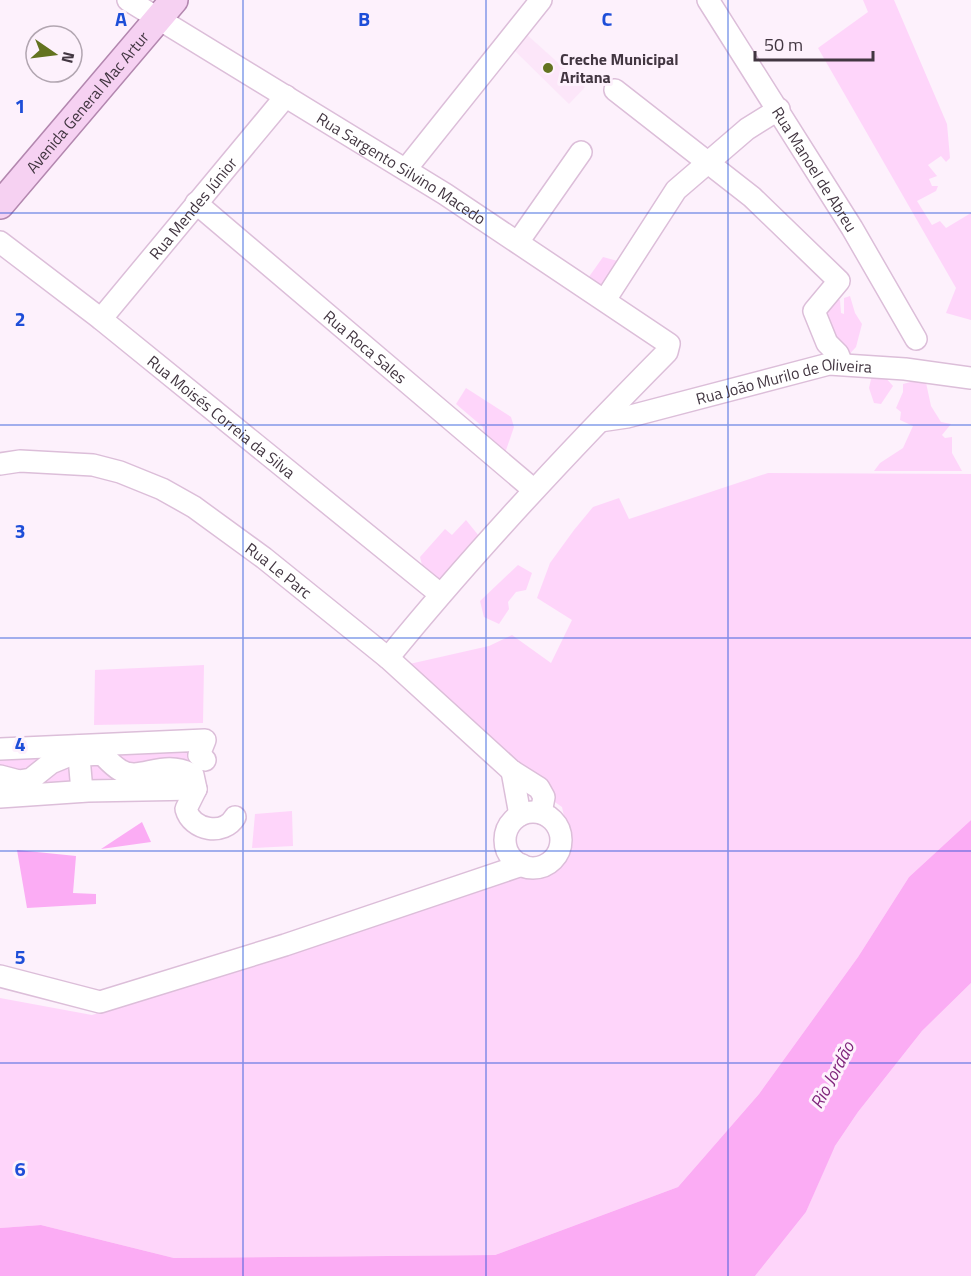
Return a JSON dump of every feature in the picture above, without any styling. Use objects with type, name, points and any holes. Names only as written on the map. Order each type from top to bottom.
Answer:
[{"type":"main road","name":"Avenida General Mac Artur","points":[[0,205],[167,9]]},
{"type":"street","name":"Rua Sargento Silvino Macedo","points":[[128,0],[167,9],[286,96],[406,169],[650,329],[670,346],[600,421]]},
{"type":"street","points":[[406,169],[541,0]]},
{"type":"street","name":"Rua Manoel de Abreu","points":[[708,0],[779,109],[852,228],[916,339]]},
{"type":"street","points":[[615,90],[775,218],[838,281],[814,311],[827,343],[838,354],[842,364]]},
{"type":"street","name":"Rua Mendes Júnior","points":[[101,319],[286,96]]},
{"type":"street","points":[[605,300],[676,190],[747,129],[779,109]]},
{"type":"street","points":[[518,242],[581,152]]},
{"type":"street","name":"Rua Roca Sales","points":[[196,203],[534,490]]},
{"type":"street","name":"Rua Moisés Correia da Silva","points":[[0,242],[101,319],[440,594]]},
{"type":"street","name":"Rua João Murilo de Oliveira","points":[[600,421],[627,417],[826,365],[842,364],[971,378]]},
{"type":"street","points":[[388,658],[440,594],[600,421]]},
{"type":"street","name":"Rua Le Parc","points":[[0,464],[20,461],[93,465],[162,489],[227,529],[388,658],[512,771],[539,788],[544,797],[541,813]]},
{"type":"street","points":[[0,749],[78,750],[205,740],[199,756],[206,760]]},
{"type":"street","points":[[78,750],[82,791]]},
{"type":"street","points":[[0,776],[19,781],[31,779],[51,763],[78,750],[102,754],[121,771],[137,775],[163,767],[183,769],[193,775],[196,789],[186,809],[188,819],[198,825],[224,829],[230,826],[236,817]]},
{"type":"street","points":[[512,771],[520,815]]},
{"type":"street","points":[[0,797],[82,791],[196,789]]},
{"type":"street","points":[[0,976],[100,1002],[285,945],[522,866],[540,867],[548,863],[560,848],[559,829],[554,821],[541,813],[520,815],[513,821],[506,837],[509,854],[522,866]]},
{"type":"shaded area","points":[[863,0],[894,0],[947,124],[950,158],[946,162],[941,156],[928,165],[937,176],[929,179],[932,186],[938,186],[936,191],[917,201],[932,225],[940,221],[946,228],[971,213],[971,320],[946,313],[956,288],[818,48],[868,12]]},
{"type":"shaded area","name":"Creche Municipal Aritana","points":[[526,34],[585,87],[569,104],[513,49]]},
{"type":"shaded area","points":[[603,257],[625,263],[606,295],[586,281]]},
{"type":"shaded area","points":[[825,295],[840,300],[841,313],[844,314],[844,298],[850,296],[855,313],[862,324],[856,347],[846,358],[823,329]]},
{"type":"shaded area","points":[[872,375],[885,377],[893,386],[881,404],[874,403],[869,388]]},
{"type":"shaded area","points":[[925,378],[931,406],[941,422],[951,424],[942,435],[945,438],[952,437],[952,453],[962,471],[874,471],[880,463],[903,448],[913,426],[900,420],[901,412],[896,408],[903,392],[903,384]]},
{"type":"shaded area","points":[[466,388],[511,417],[514,427],[504,456],[485,438],[483,427],[456,404]]},
{"type":"shaded area","points":[[768,473],[971,474],[971,820],[909,877],[858,957],[759,1094],[678,1187],[495,1255],[174,1258],[41,1225],[0,1228],[0,998],[92,1015],[517,876],[542,874],[561,868],[570,845],[562,807],[539,791],[405,665],[489,646],[512,635],[551,663],[572,620],[537,598],[550,563],[593,507],[619,498],[629,519]]},
{"type":"shaded area","points":[[466,520],[479,536],[436,585],[423,569],[420,557],[445,529],[452,535]]},
{"type":"shaded area","points":[[518,565],[532,573],[526,590],[516,592],[508,602],[509,609],[499,624],[484,617],[480,601]]},
{"type":"shaded area","points":[[204,665],[203,723],[94,725],[95,670]]},
{"type":"shaded area","points":[[73,750],[75,788],[0,793],[0,753]]},
{"type":"shaded area","points":[[195,750],[199,785],[86,788],[86,752]]},
{"type":"shaded area","points":[[292,811],[293,846],[252,848],[255,814]]},
{"type":"shaded area","points":[[971,983],[971,1276],[755,1276],[806,1212],[833,1149],[858,1112],[922,1031]]},
{"type":"water","name":"Rio Jordão","points":[[971,820],[971,983],[922,1031],[858,1112],[835,1146],[806,1212],[755,1276],[0,1276],[0,1228],[41,1225],[174,1258],[495,1255],[678,1187],[759,1094],[858,957],[909,877]]},
{"type":"water","points":[[142,822],[151,842],[101,849]]},
{"type":"water","points":[[17,850],[76,856],[73,893],[96,894],[96,904],[27,908]]},
{"type":"place","name":"Creche Municipal Aritana","points":[[548,68]]}]
